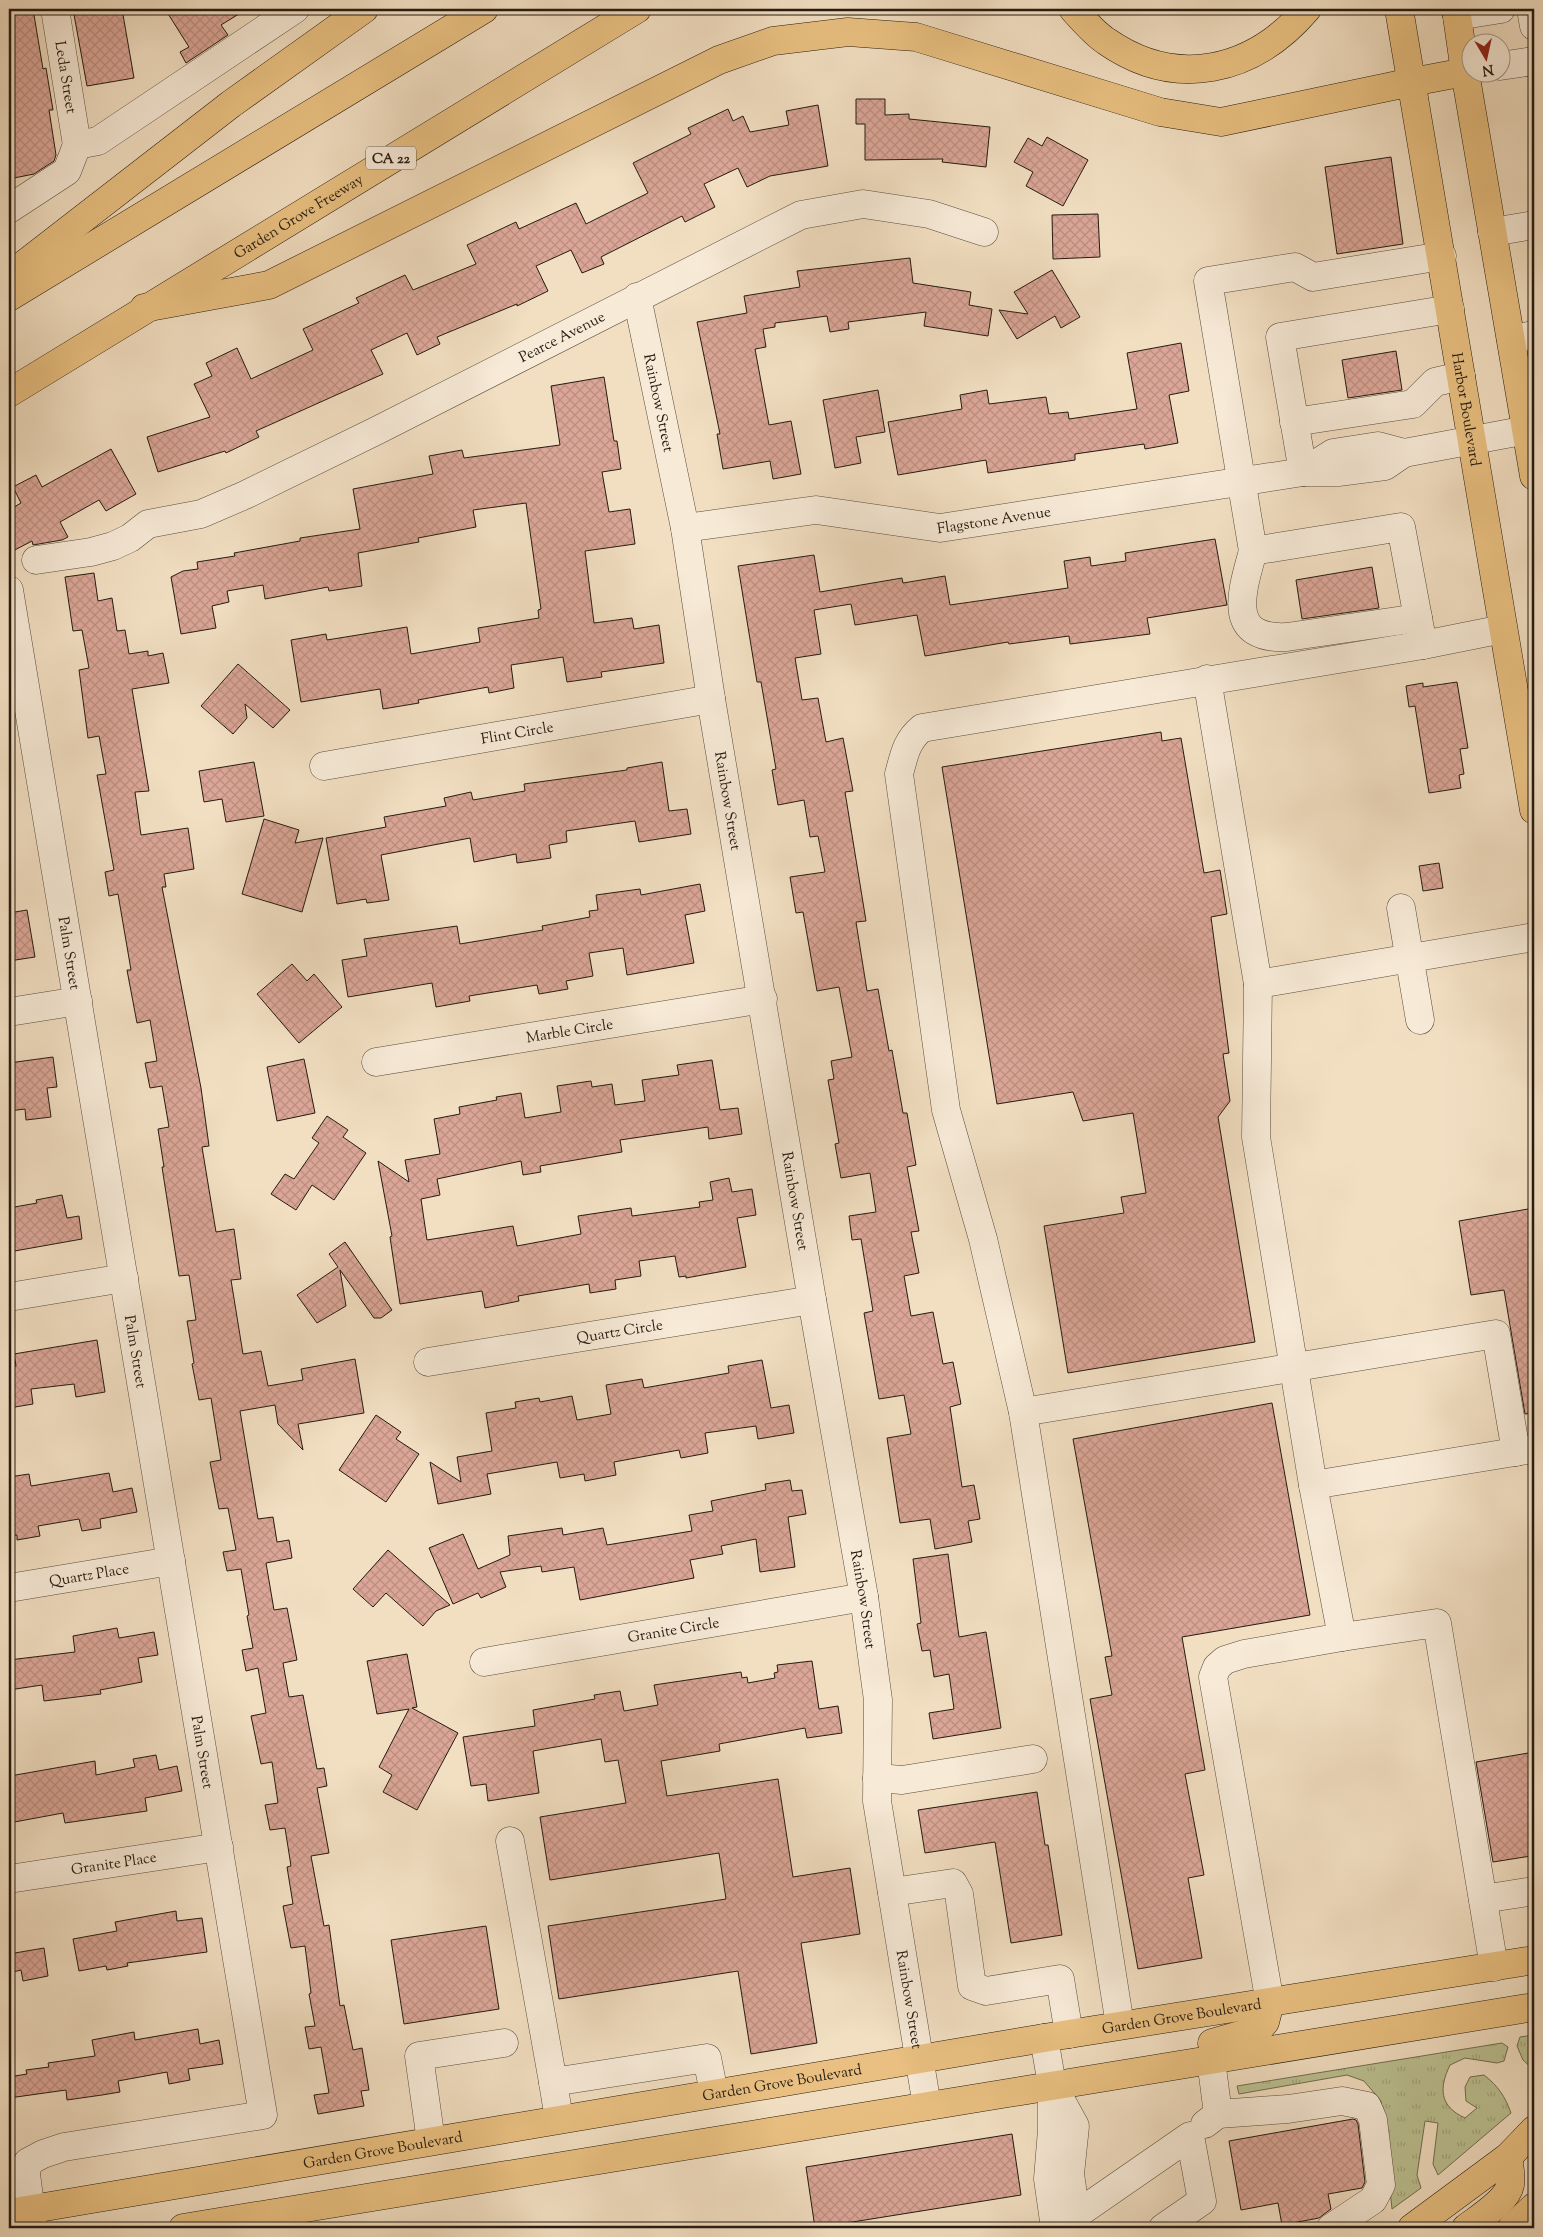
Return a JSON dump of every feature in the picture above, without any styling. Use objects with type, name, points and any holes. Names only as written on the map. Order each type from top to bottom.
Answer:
[{"type":"main road","points":[[9,276],[231,104],[364,9]]},
{"type":"main road","points":[[9,297],[484,9]]},
{"type":"main road","name":"Garden Grove Freeway","points":[[9,392],[637,9]]},
{"type":"main road","points":[[1074,9],[1104,40],[1127,55],[1157,66],[1185,69],[1211,67],[1240,60],[1265,47],[1307,9]]},
{"type":"main road","name":"Harbor Boulevard","points":[[1399,9],[1534,810]]},
{"type":"main road","points":[[1456,13],[1460,33]]},
{"type":"main road","points":[[144,308],[269,285],[718,60],[773,41],[848,32],[916,37],[1160,112],[1221,122],[1460,73]]},
{"type":"main road","points":[[1470,82],[1492,232],[1523,337],[1527,430],[1534,476]]},
{"type":"main road","name":"Garden Grove Boulevard","points":[[24,2217],[559,2119],[1120,2025],[1270,2003],[1534,1960]]},
{"type":"main road","points":[[1180,2064],[1180,2058],[1185,2050],[1258,2030],[1265,2022],[1270,2003]]},
{"type":"main road","points":[[183,2228],[1534,2007]]},
{"type":"main road","points":[[1412,2228],[1508,2157],[1534,2130]]},
{"type":"main road","points":[[1466,2228],[1493,2207],[1508,2192],[1511,2182],[1508,2157]]},
{"type":"main road","points":[[1512,2228],[1534,2207]]},
{"type":"street","name":"Leda Street","points":[[55,9],[77,145]]},
{"type":"street","points":[[9,209],[67,171],[77,145],[98,141],[295,9]]},
{"type":"street","points":[[1456,13],[1501,9]]},
{"type":"street","points":[[1531,9],[1534,26]]},
{"type":"street","points":[[1510,65],[1534,61]]},
{"type":"street","name":"Pearce Avenue","points":[[36,560],[91,552],[113,546],[130,538],[148,524],[201,514],[245,495],[376,431],[801,215],[863,204],[929,214],[984,232]]},
{"type":"street","points":[[1492,232],[1534,225]]},
{"type":"street","points":[[1418,618],[1271,638],[1258,632],[1246,623],[1241,608],[1242,589],[1252,551],[1208,281],[1295,267],[1313,277],[1442,256]]},
{"type":"street","name":"Rainbow Street","points":[[637,297],[685,528],[711,699],[864,1597],[878,1700],[877,1801],[927,2106]]},
{"type":"street","points":[[1303,472],[1280,337],[1450,309]]},
{"type":"street","points":[[1294,422],[1413,404],[1435,382],[1461,376]]},
{"type":"street","name":"Flagstone Avenue","points":[[685,528],[816,510],[940,528],[1303,472],[1338,472],[1385,466],[1404,453],[1527,430]]},
{"type":"street","points":[[1252,551],[1401,527],[1423,645]]},
{"type":"street","name":"Palm Street","points":[[9,590],[19,711],[78,1001],[263,2114]]},
{"type":"street","points":[[1120,2025],[1023,1412],[983,1239],[946,1110],[899,774],[905,749],[912,736],[922,728],[1207,679],[1423,645],[1503,629]]},
{"type":"street","points":[[1207,679],[1258,984],[1256,1137],[1313,1485],[1342,1637]]},
{"type":"street","name":"Flint Circle","points":[[324,766],[711,699]]},
{"type":"street","points":[[1401,908],[1420,1020]]},
{"type":"street","points":[[1258,984],[1534,937]]},
{"type":"street","name":"Marble Circle","points":[[376,1062],[763,999]]},
{"type":"street","points":[[9,1012],[78,1001]]},
{"type":"street","points":[[9,1297],[124,1278]]},
{"type":"street","name":"Quartz Circle","points":[[428,1362],[812,1300]]},
{"type":"street","points":[[1023,1412],[1496,1334],[1525,1450],[1313,1485]]},
{"type":"street","name":"Quartz Place","points":[[9,1588],[171,1561]]},
{"type":"street","name":"Granite Circle","points":[[484,1662],[864,1597]]},
{"type":"street","points":[[1270,2003],[1213,1677],[1217,1667],[1225,1660],[1244,1654],[1342,1637],[1437,1623],[1494,1967]]},
{"type":"street","points":[[877,1778],[902,1780],[1033,1759]]},
{"type":"street","points":[[510,1841],[559,2119]]},
{"type":"street","name":"Granite Place","points":[[9,1880],[218,1847]]},
{"type":"street","points":[[892,1892],[953,1883],[959,1894],[972,1986],[986,1991],[1060,1979],[1052,2085],[1052,2130],[1048,2180],[1063,2224],[1190,2136],[1218,2114],[1288,2109],[1342,2102],[1367,2106],[1373,2120],[1381,2185],[1373,2200],[1331,2228]]},
{"type":"street","points":[[1483,1899],[1534,1891]]},
{"type":"street","points":[[431,2141],[419,2056],[504,2044]]},
{"type":"street","points":[[552,2082],[707,2058],[714,2093]]},
{"type":"street","points":[[1211,2060],[1218,2114]]},
{"type":"street","name":"Garden Grove Boulevard","points":[[24,2217],[28,2162],[43,2154],[64,2147],[263,2114]]},
{"type":"street","points":[[1163,2228],[1202,2201],[1190,2136]]},
{"type":"green space","points":[[1534,2035],[1534,2070],[1523,2060],[1517,2046],[1520,2037]]},
{"type":"green space","points":[[1502,2043],[1508,2047],[1504,2061],[1497,2063],[1465,2058],[1450,2065],[1446,2073],[1443,2089],[1446,2102],[1450,2108],[1465,2118],[1477,2108],[1466,2101],[1465,2087],[1470,2077],[1484,2075],[1500,2092],[1511,2113],[1438,2175],[1433,2164],[1438,2123],[1425,2121],[1417,2175],[1421,2188],[1392,2209],[1381,2101],[1364,2081],[1347,2075],[1239,2094],[1237,2086]]},
{"type":"building","points":[[9,9],[33,9],[43,69],[46,68],[53,110],[49,110],[56,155],[54,161],[34,174],[9,179]]},
{"type":"building","points":[[73,9],[122,9],[134,78],[87,86]]},
{"type":"building","points":[[165,9],[247,9],[221,25],[228,35],[186,63],[180,52],[189,47]]},
{"type":"building","points":[[856,99],[885,99],[885,115],[909,114],[909,119],[990,127],[986,167],[942,162],[943,159],[865,160],[865,124],[856,124]]},
{"type":"building","points":[[818,105],[828,166],[770,176],[747,187],[738,168],[704,184],[715,207],[685,222],[682,216],[601,257],[604,264],[582,273],[571,250],[536,266],[548,291],[517,306],[517,304],[437,337],[440,344],[417,355],[407,333],[371,350],[383,374],[256,431],[259,437],[226,453],[225,451],[158,472],[147,437],[210,417],[194,384],[212,376],[206,363],[237,348],[251,379],[313,350],[303,329],[359,303],[356,298],[405,275],[413,290],[476,264],[467,245],[516,222],[519,229],[576,203],[586,224],[648,193],[633,163],[691,134],[688,128],[728,109],[733,121],[743,116],[750,132],[789,125],[786,111]]},
{"type":"building","points":[[1047,137],[1088,160],[1063,206],[1026,186],[1033,172],[1014,162],[1028,138],[1042,146]]},
{"type":"building","points":[[1391,157],[1403,244],[1337,254],[1325,167]]},
{"type":"building","points":[[1098,214],[1100,257],[1053,259],[1052,215]]},
{"type":"building","points":[[910,258],[913,283],[971,292],[969,305],[992,309],[988,336],[924,326],[926,312],[848,322],[849,329],[830,332],[827,316],[775,323],[775,327],[763,329],[766,347],[755,349],[769,425],[791,421],[801,474],[773,479],[770,461],[723,469],[717,434],[720,434],[697,322],[747,313],[744,296],[800,287],[797,271]]},
{"type":"building","points":[[1052,270],[1080,317],[1061,328],[1055,316],[1017,339],[999,310],[1028,314],[1014,292]]},
{"type":"building","points":[[1181,343],[1189,391],[1169,395],[1178,443],[1145,449],[1144,444],[1075,454],[1075,460],[988,473],[986,460],[898,475],[888,422],[962,409],[960,395],[987,390],[989,404],[1046,397],[1049,414],[1068,412],[1069,419],[1137,409],[1127,353]]},
{"type":"building","points":[[1396,351],[1402,390],[1348,398],[1342,360]]},
{"type":"building","points":[[604,377],[614,441],[617,441],[621,469],[602,472],[609,512],[630,509],[635,544],[585,551],[594,623],[632,618],[634,629],[659,625],[664,663],[601,672],[602,677],[567,682],[563,657],[511,665],[514,688],[489,693],[488,687],[418,700],[419,703],[383,709],[380,689],[301,702],[291,640],[326,634],[327,640],[407,627],[411,654],[480,642],[478,628],[539,618],[538,610],[541,609],[526,503],[473,510],[476,527],[418,538],[419,542],[358,553],[362,586],[329,591],[328,587],[265,599],[263,585],[227,591],[229,602],[212,606],[216,628],[181,634],[171,577],[183,571],[198,569],[197,562],[235,556],[234,553],[300,541],[300,538],[360,529],[353,489],[433,474],[429,456],[462,450],[464,458],[560,445],[551,386]]},
{"type":"building","points":[[878,390],[885,432],[856,437],[861,463],[835,468],[823,400]]},
{"type":"building","points":[[111,449],[136,494],[106,511],[99,500],[60,522],[68,537],[62,540],[33,545],[32,541],[9,553],[9,510],[21,503],[13,487],[36,475],[42,487]]},
{"type":"building","points":[[1215,539],[1227,605],[1147,618],[1150,634],[1070,644],[1069,636],[1009,644],[1008,642],[925,656],[917,615],[855,625],[851,604],[814,610],[821,654],[795,658],[802,700],[818,698],[826,742],[843,738],[853,791],[845,792],[866,921],[856,922],[867,991],[878,989],[889,1051],[892,1050],[903,1113],[907,1113],[916,1165],[907,1167],[919,1231],[911,1232],[919,1273],[904,1276],[911,1316],[933,1312],[943,1364],[953,1362],[961,1404],[950,1407],[962,1487],[974,1485],[980,1519],[968,1521],[972,1542],[935,1549],[930,1519],[900,1523],[887,1438],[911,1434],[904,1395],[879,1399],[864,1313],[873,1311],[861,1239],[852,1240],[849,1216],[876,1212],[870,1173],[841,1178],[835,1144],[839,1143],[828,1080],[834,1079],[831,1061],[852,1057],[839,987],[817,991],[803,912],[796,913],[790,877],[825,872],[818,836],[810,837],[804,800],[778,805],[772,770],[776,769],[761,682],[757,682],[738,566],[814,555],[820,592],[902,578],[903,583],[945,576],[950,605],[1068,588],[1064,561],[1090,557],[1091,566],[1126,561],[1125,553]]},
{"type":"building","points":[[1372,567],[1379,608],[1302,619],[1296,580]]},
{"type":"building","points":[[94,573],[98,601],[112,598],[117,631],[125,630],[129,654],[148,651],[148,656],[163,653],[169,683],[132,689],[149,791],[135,792],[141,835],[188,828],[194,869],[164,874],[166,887],[162,887],[201,1088],[209,1146],[202,1147],[216,1232],[234,1229],[241,1279],[231,1280],[243,1354],[261,1351],[268,1386],[303,1380],[301,1369],[355,1359],[364,1413],[298,1424],[303,1450],[278,1424],[275,1405],[240,1411],[258,1519],[273,1517],[277,1542],[289,1540],[292,1558],[266,1563],[274,1610],[287,1608],[297,1660],[283,1663],[289,1697],[303,1695],[317,1769],[324,1768],[327,1786],[317,1788],[329,1853],[311,1856],[324,1926],[329,1925],[340,2006],[344,2005],[353,2050],[362,2048],[369,2090],[361,2091],[364,2106],[318,2114],[314,2095],[329,2093],[321,2047],[309,2049],[305,2027],[315,2026],[309,1994],[311,1993],[305,1946],[291,1948],[283,1906],[293,1904],[287,1867],[291,1866],[285,1828],[270,1830],[265,1805],[278,1803],[272,1762],[261,1764],[251,1716],[266,1713],[258,1668],[246,1671],[242,1650],[253,1648],[241,1569],[227,1571],[223,1552],[236,1550],[228,1508],[219,1509],[210,1462],[221,1460],[211,1398],[199,1400],[192,1364],[194,1363],[187,1321],[196,1320],[189,1275],[179,1276],[162,1167],[164,1167],[158,1129],[169,1127],[162,1086],[150,1088],[145,1063],[157,1061],[150,1020],[137,1023],[127,970],[131,970],[118,894],[109,896],[105,872],[114,870],[97,775],[106,774],[99,736],[88,738],[79,670],[89,668],[82,630],[73,631],[65,577]]},
{"type":"building","points":[[238,664],[290,710],[273,728],[245,704],[247,718],[233,734],[201,706]]},
{"type":"building","points":[[1457,682],[1468,748],[1460,749],[1464,774],[1459,775],[1461,788],[1429,793],[1415,706],[1409,707],[1406,686],[1423,683],[1423,687]]},
{"type":"building","points":[[1161,732],[1162,741],[1181,738],[1204,873],[1220,870],[1227,914],[1211,917],[1229,1053],[1223,1054],[1230,1101],[1218,1117],[1255,1342],[1068,1373],[1044,1226],[1124,1213],[1121,1197],[1146,1193],[1133,1113],[1083,1121],[1073,1092],[997,1104],[942,767]]},
{"type":"building","points":[[254,762],[264,816],[226,822],[222,799],[204,802],[199,771]]},
{"type":"building","points":[[662,762],[669,811],[687,809],[691,834],[639,842],[635,821],[566,831],[567,842],[549,845],[551,858],[517,863],[516,854],[474,862],[470,838],[381,855],[389,900],[367,903],[366,899],[337,904],[326,838],[386,827],[384,817],[446,806],[444,798],[471,792],[473,800],[525,791],[524,784],[627,770],[627,768]]},
{"type":"building","points":[[264,819],[299,830],[295,843],[323,838],[302,912],[242,894]]},
{"type":"building","points":[[1439,863],[1443,888],[1423,891],[1419,866]]},
{"type":"building","points":[[700,884],[705,911],[685,915],[694,963],[627,975],[623,948],[589,953],[593,976],[566,981],[568,989],[539,994],[537,985],[469,996],[470,1001],[436,1007],[432,983],[348,997],[342,960],[367,956],[364,939],[457,926],[460,944],[543,930],[542,926],[590,917],[589,911],[598,910],[596,895],[640,889],[641,895]]},
{"type":"building","points":[[27,910],[35,957],[9,961],[9,913]]},
{"type":"building","points":[[292,964],[307,981],[314,974],[342,1007],[299,1043],[257,994]]},
{"type":"building","points":[[53,1057],[57,1087],[47,1088],[51,1117],[26,1120],[25,1109],[9,1111],[9,1063]]},
{"type":"building","points":[[304,1059],[315,1113],[277,1121],[267,1067]]},
{"type":"building","points":[[712,1060],[720,1110],[738,1108],[742,1134],[709,1139],[708,1127],[620,1140],[622,1152],[540,1166],[541,1172],[523,1175],[521,1161],[437,1179],[440,1195],[421,1199],[427,1240],[513,1226],[517,1246],[581,1234],[578,1216],[631,1208],[632,1216],[700,1207],[699,1202],[713,1200],[710,1182],[729,1178],[732,1192],[752,1189],[756,1215],[737,1218],[746,1267],[686,1278],[686,1276],[679,1277],[675,1256],[639,1261],[641,1276],[615,1280],[616,1289],[590,1293],[589,1284],[518,1296],[519,1301],[485,1308],[482,1291],[400,1304],[390,1237],[392,1236],[378,1161],[409,1182],[405,1160],[440,1154],[434,1119],[460,1114],[459,1107],[497,1100],[496,1097],[521,1093],[525,1118],[561,1112],[557,1086],[591,1081],[592,1087],[612,1084],[615,1105],[645,1101],[642,1080],[679,1075],[677,1065]]},
{"type":"building","points":[[327,1116],[348,1130],[343,1137],[366,1153],[334,1200],[312,1185],[296,1210],[271,1194],[285,1174],[294,1179],[319,1143],[312,1138]]},
{"type":"building","points":[[62,1195],[67,1218],[79,1216],[82,1239],[9,1252],[9,1208],[37,1203],[36,1200]]},
{"type":"building","points":[[1534,1208],[1534,1413],[1525,1414],[1504,1290],[1471,1295],[1459,1221]]},
{"type":"building","points":[[345,1242],[392,1310],[381,1318],[374,1318],[340,1270],[346,1306],[317,1323],[297,1295],[338,1267],[329,1254]]},
{"type":"building","points":[[97,1340],[105,1392],[76,1397],[74,1384],[31,1389],[33,1404],[9,1408],[9,1367],[16,1366],[14,1354]]},
{"type":"building","points":[[762,1360],[771,1408],[789,1405],[794,1433],[758,1439],[756,1426],[705,1433],[708,1453],[681,1458],[679,1450],[614,1462],[616,1475],[585,1481],[584,1474],[560,1478],[557,1462],[487,1474],[491,1494],[438,1504],[430,1462],[461,1482],[457,1457],[492,1451],[486,1413],[516,1408],[515,1402],[539,1398],[540,1402],[572,1396],[577,1420],[611,1414],[606,1385],[642,1379],[644,1388],[729,1373],[728,1366]]},
{"type":"building","points":[[1272,1403],[1310,1615],[1182,1637],[1205,1770],[1185,1774],[1204,1875],[1188,1878],[1202,1958],[1138,1969],[1090,1699],[1112,1695],[1105,1657],[1112,1656],[1073,1439]]},
{"type":"building","points":[[376,1415],[401,1432],[396,1439],[419,1454],[386,1502],[339,1470]]},
{"type":"building","points":[[109,1473],[113,1492],[132,1488],[137,1512],[100,1519],[101,1528],[82,1531],[79,1519],[38,1526],[40,1536],[17,1540],[17,1535],[9,1536],[9,1477],[29,1474],[31,1486]]},
{"type":"building","points":[[790,1480],[792,1491],[802,1490],[806,1514],[788,1517],[795,1567],[760,1572],[756,1539],[721,1546],[723,1554],[690,1560],[694,1578],[580,1600],[574,1567],[542,1572],[541,1566],[500,1572],[506,1587],[481,1598],[478,1593],[453,1604],[429,1548],[463,1534],[478,1569],[510,1555],[508,1536],[562,1528],[563,1535],[603,1528],[607,1545],[692,1531],[689,1515],[713,1511],[711,1501],[766,1490],[765,1484]]},
{"type":"building","points":[[388,1550],[450,1605],[436,1611],[423,1626],[386,1593],[373,1607],[353,1589]]},
{"type":"building","points":[[948,1554],[959,1637],[986,1632],[1001,1728],[933,1739],[929,1713],[954,1709],[949,1674],[934,1677],[930,1650],[922,1651],[917,1624],[921,1623],[913,1559]]},
{"type":"building","points":[[117,1628],[119,1638],[154,1632],[158,1655],[138,1658],[142,1682],[100,1690],[101,1694],[44,1701],[42,1685],[9,1690],[9,1660],[75,1652],[73,1636]]},
{"type":"building","points":[[407,1654],[417,1707],[412,1708],[458,1733],[417,1810],[383,1792],[392,1775],[379,1767],[409,1709],[377,1714],[367,1661]]},
{"type":"building","points":[[812,1661],[819,1709],[838,1706],[842,1733],[807,1738],[805,1728],[719,1744],[720,1751],[661,1761],[667,1796],[778,1779],[793,1877],[850,1868],[860,1934],[801,1943],[817,2043],[751,2054],[738,1971],[559,1999],[548,1926],[726,1899],[719,1853],[550,1880],[540,1817],[626,1803],[618,1760],[605,1762],[601,1739],[533,1751],[539,1793],[488,1801],[486,1784],[471,1786],[463,1737],[535,1726],[533,1710],[595,1699],[594,1695],[620,1691],[624,1711],[658,1705],[654,1685],[741,1672],[742,1678],[747,1677],[748,1683],[775,1678],[774,1673],[778,1672],[777,1665]]},
{"type":"building","points":[[1534,1752],[1534,1850],[1530,1850],[1531,1856],[1493,1862],[1476,1762]]},
{"type":"building","points":[[156,1755],[159,1770],[177,1766],[182,1791],[145,1798],[147,1811],[65,1823],[63,1813],[9,1823],[9,1791],[12,1791],[10,1776],[95,1761],[96,1775],[135,1767],[133,1759]]},
{"type":"building","points":[[1037,1792],[1045,1845],[1048,1845],[1062,1935],[1011,1943],[995,1842],[925,1853],[918,1810]]},
{"type":"building","points":[[176,1911],[177,1921],[202,1918],[207,1952],[127,1963],[128,1966],[107,1970],[106,1966],[79,1971],[73,1939],[117,1931],[115,1922]]},
{"type":"building","points":[[486,1926],[499,2009],[404,2024],[391,1940]]},
{"type":"building","points":[[44,1948],[48,1976],[23,1981],[21,1970],[9,1973],[9,1954]]},
{"type":"building","points":[[198,2029],[200,2044],[219,2040],[223,2064],[188,2069],[190,2080],[169,2084],[167,2072],[118,2081],[120,2092],[102,2095],[67,2100],[66,2090],[9,2098],[9,2077],[27,2074],[26,2070],[49,2067],[48,2063],[95,2056],[92,2040],[134,2032],[135,2040]]},
{"type":"building","points":[[1353,2119],[1358,2124],[1365,2182],[1362,2188],[1328,2194],[1331,2209],[1319,2218],[1282,2225],[1278,2203],[1241,2210],[1229,2141]]},
{"type":"building","points":[[1012,2134],[1021,2195],[815,2228],[806,2167]]}]
